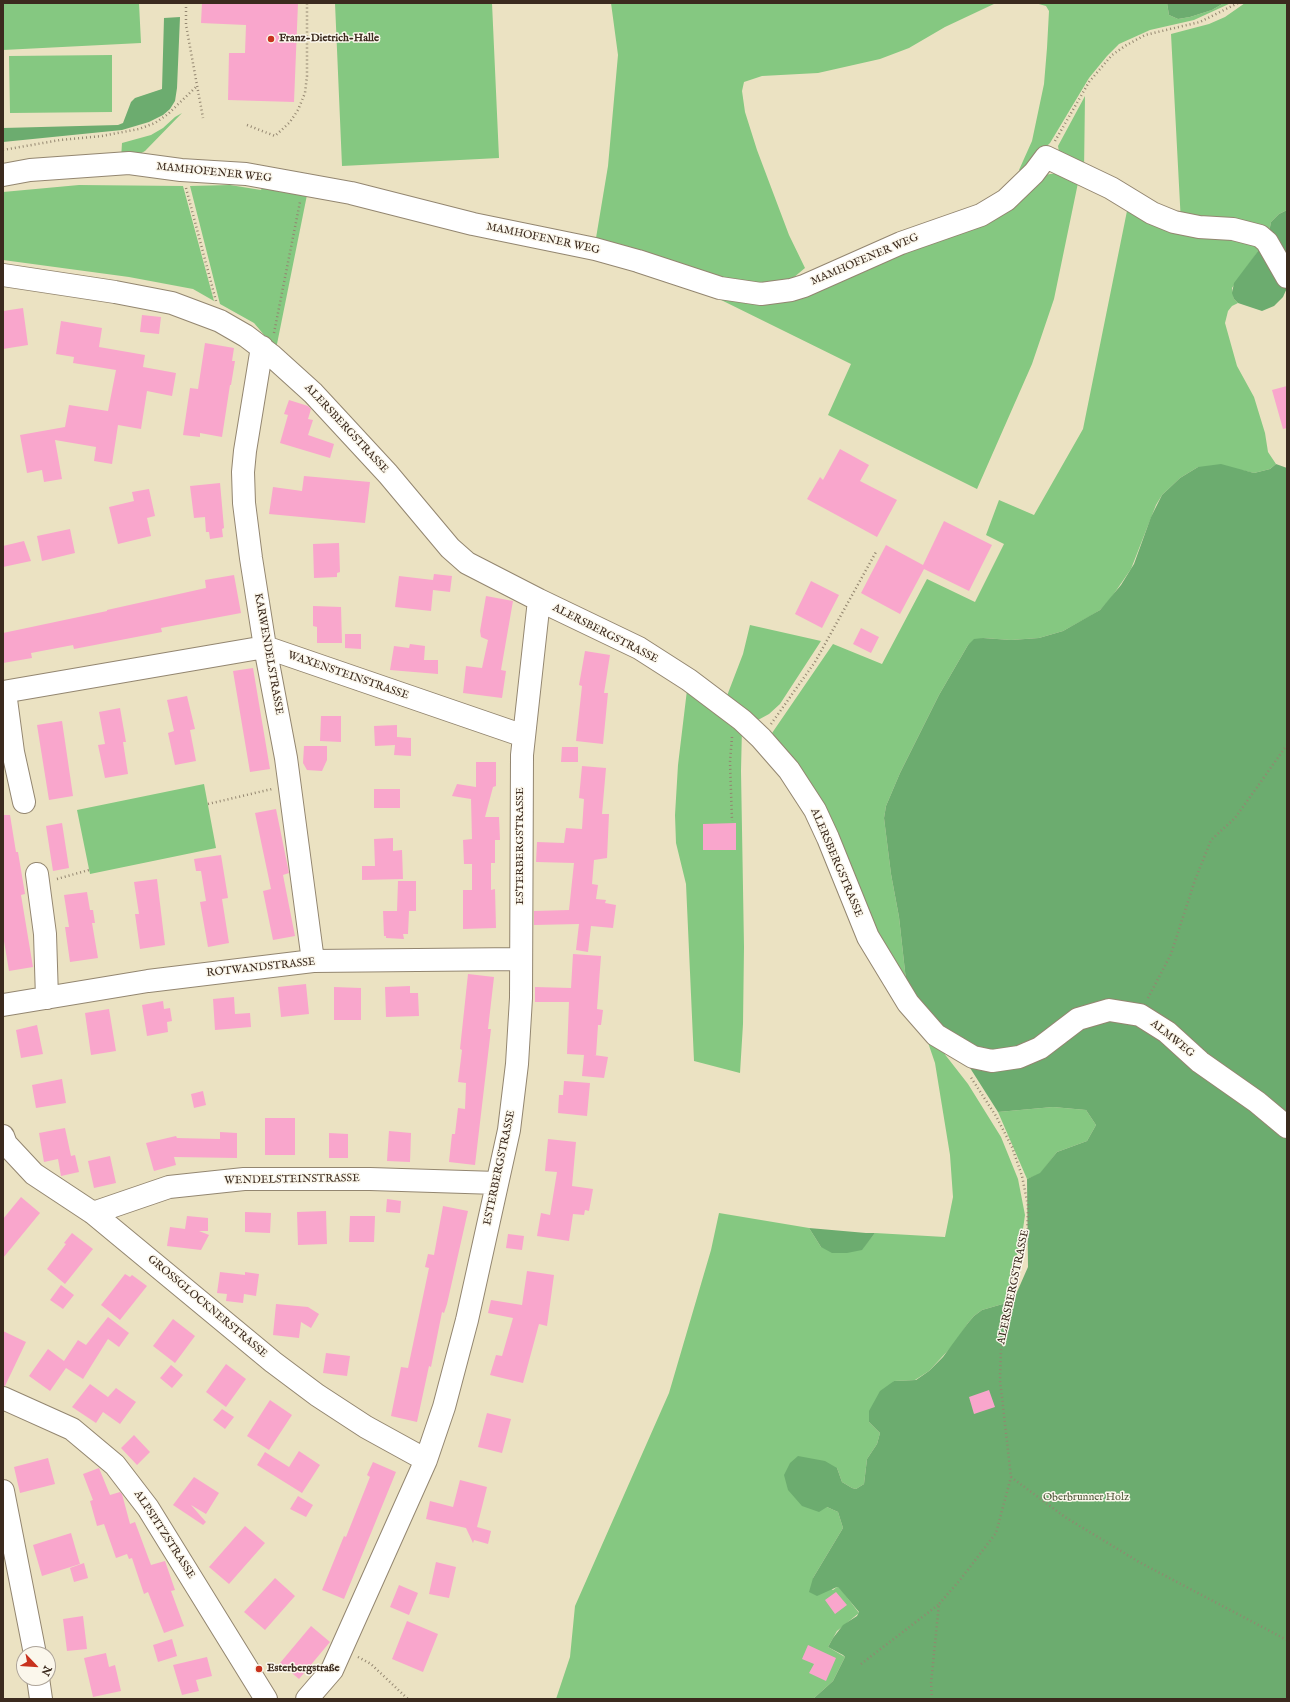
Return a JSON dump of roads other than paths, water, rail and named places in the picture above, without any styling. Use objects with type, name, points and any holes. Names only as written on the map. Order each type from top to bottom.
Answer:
[{"type":"street","name":"MAMHOFENER WEG","points":[[3,175],[30,170],[129,163],[181,170],[246,174],[380,199],[480,226],[595,249],[638,261],[720,288],[761,294],[791,290],[804,286],[901,243],[981,215],[1006,200],[1034,173],[1046,157],[1111,188],[1152,213],[1174,222],[1199,227],[1247,231],[1260,236],[1267,242],[1287,277]]},
{"type":"street","name":"ALERSBERGSTRASSE","points":[[3,275],[115,292],[172,304],[220,321],[266,351],[313,393],[388,474],[450,548],[467,563],[539,600],[639,648],[689,680],[735,714],[761,738],[789,770],[815,810],[868,936],[908,1003],[936,1036]]},
{"type":"street","name":"KARWENDELSTRASSE","points":[[266,351],[244,451],[243,472],[250,551],[265,647],[290,785],[314,961]]},
{"type":"street","name":"ESTERBERGSTRASSE","points":[[307,1699],[332,1670],[426,1460],[444,1407],[467,1320],[509,1130],[514,1092],[521,998],[520,850],[522,755],[539,600]]},
{"type":"street","name":"WAXENSTEINSTRASSE","points":[[4,692],[265,647],[524,736]]},
{"type":"street","points":[[4,692],[13,752],[24,802]]},
{"type":"street","points":[[38,878],[45,934],[47,998]]},
{"type":"street","name":"ROTWANDSTRASSE","points":[[3,1005],[148,981],[314,961],[521,959]]},
{"type":"street","name":"ALMWEG","points":[[936,1036],[973,1057],[992,1061],[1019,1057],[1040,1048],[1078,1019],[1109,1010],[1140,1015],[1167,1032],[1200,1062],[1287,1127]]},
{"type":"street","name":"GROSSGLOCKNERSTRASSE","points":[[3,1136],[6,1144],[34,1174],[92,1213],[238,1334],[316,1395],[366,1427],[426,1460]]},
{"type":"street","name":"WENDELSTEINSTRASSE","points":[[92,1213],[169,1187],[244,1179],[370,1179],[497,1183]]},
{"type":"street","name":"ALPSPITZSTRASSE","points":[[3,1398],[72,1429],[115,1465],[148,1508],[266,1699]]},
{"type":"street","points":[[3,1491],[32,1646]]},
{"type":"street","points":[[39,1686],[41,1699]]},
{"type":"place","name":"Franz-Dietrich-Halle","points":[[271,39]]},
{"type":"place","name":"Esterbergstraße","points":[[259,1669]]},
{"type":"park label","name":"Oberbrunner Holz","points":[[1086,1498]]}]
